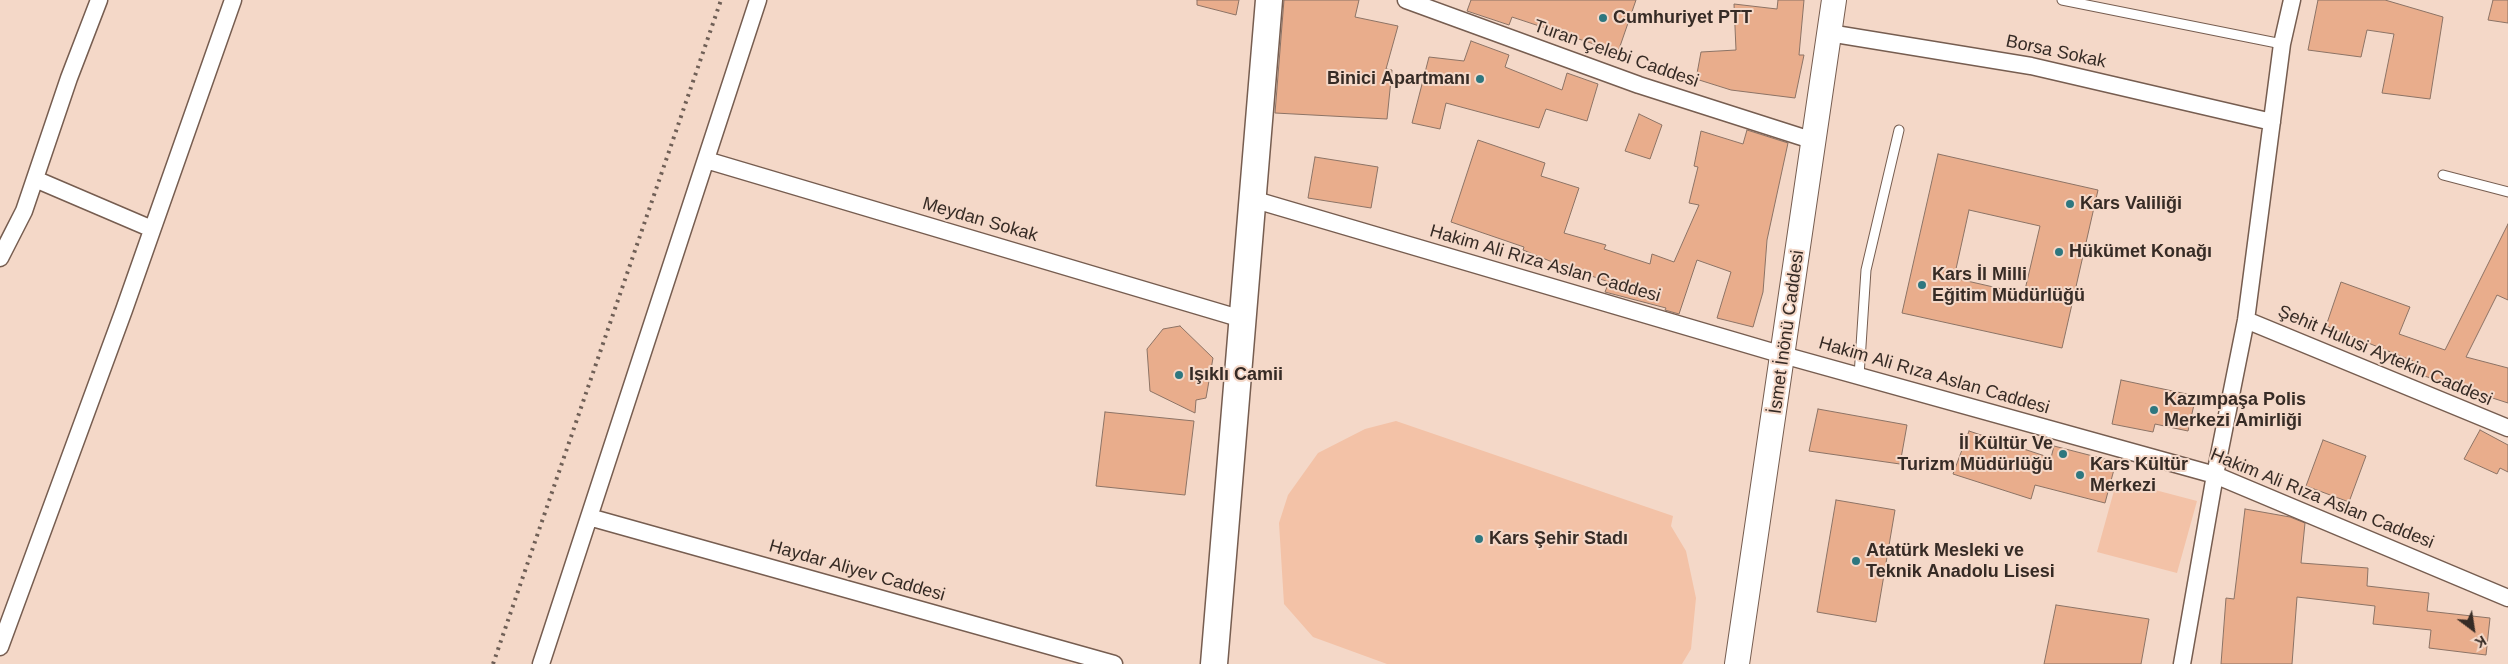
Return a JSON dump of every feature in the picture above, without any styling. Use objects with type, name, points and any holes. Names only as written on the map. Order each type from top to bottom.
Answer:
[{"type":"main road","points":[[1214,664],[1269,0]]},
{"type":"main road","name":"İsmet İnönü Caddesi","points":[[1737,664],[1834,0]]},
{"type":"street","points":[[0,258],[24,211],[69,78],[99,0]]},
{"type":"street","points":[[0,647],[233,0]]},
{"type":"street","points":[[541,664],[758,0]]},
{"type":"street","name":"Turan Çelebi Caddesi","points":[[1406,0],[1639,86],[1814,141]]},
{"type":"street","points":[[2182,664],[2215,475],[2246,320],[2282,44],[2292,0]]},
{"type":"street","name":"Borsa Sokak","points":[[1829,33],[2031,66],[2272,122]]},
{"type":"street","name":"Meydan Sokak","points":[[706,160],[1242,319]]},
{"type":"street","points":[[35,179],[152,229]]},
{"type":"street","name":"Hakim Ali Rıza Aslan Caddesi","points":[[1252,200],[1783,355],[2215,475],[2508,598]]},
{"type":"street","name":"Şehit Hulusi Aytekin Caddesi","points":[[2246,320],[2508,428]]},
{"type":"street","name":"Haydar Aliyev Caddesi","points":[[589,517],[1114,664]]},
{"type":"lane","points":[[2062,0],[2282,44]]},
{"type":"lane","points":[[1859,376],[1866,270],[1899,130]]},
{"type":"lane","points":[[2443,175],[2508,192]]},
{"type":"shaded area","name":"Kars Şehir Stadı","points":[[1396,421],[1673,516],[1671,526],[1686,551],[1696,598],[1691,649],[1682,664],[1387,664],[1313,637],[1284,604],[1279,523],[1288,495],[1318,453],[1365,429]]},
{"type":"shaded area","points":[[2117,480],[2197,501],[2177,573],[2097,552]]},
{"type":"building","points":[[1197,0],[1239,0],[1236,15],[1197,5]]},
{"type":"building","points":[[1284,0],[1359,0],[1355,17],[1398,26],[1386,69],[1392,70],[1387,119],[1275,113]]},
{"type":"building","points":[[1471,0],[1636,0],[1618,52],[1512,17],[1509,25],[1467,11]]},
{"type":"building","points":[[1778,0],[1804,0],[1799,55],[1804,55],[1795,98],[1731,90],[1696,79],[1701,52],[1736,50],[1734,4],[1777,9]]},
{"type":"building","points":[[2318,0],[2385,0],[2443,17],[2430,99],[2382,93],[2394,34],[2367,30],[2361,57],[2308,50]]},
{"type":"building","points":[[2493,0],[2508,0],[2508,23],[2488,20]]},
{"type":"building","points":[[1471,41],[1509,55],[1505,67],[1562,90],[1567,73],[1598,84],[1587,121],[1546,109],[1539,128],[1446,103],[1440,129],[1412,123],[1429,57],[1464,61]]},
{"type":"building","points":[[1639,114],[1662,125],[1650,159],[1625,151]]},
{"type":"building","points":[[1747,130],[1788,143],[1767,240],[1763,292],[1753,327],[1717,318],[1731,272],[1697,260],[1679,314],[1665,310],[1666,308],[1605,292],[1609,282],[1523,250],[1524,247],[1451,222],[1478,140],[1545,163],[1541,176],[1579,188],[1564,233],[1606,245],[1604,249],[1650,264],[1652,254],[1674,262],[1699,205],[1689,203],[1698,167],[1694,166],[1701,131],[1743,144]]},
{"type":"building","name":"Hükümet Konağı","points":[[1938,154],[2098,190],[2062,348],[1902,313]],"holes":[[[1969,210],[2040,226],[2024,294],[1954,278]]]},
{"type":"building","points":[[1315,157],[1378,167],[1371,208],[1308,198]]},
{"type":"building","points":[[2508,224],[2508,300],[2497,295],[2466,357],[2508,368],[2508,403],[2409,371],[2413,361],[2326,326],[2341,282],[2410,307],[2399,334],[2445,350]]},
{"type":"building","name":"Işıklı Camii","points":[[1180,326],[1213,358],[1206,398],[1196,400],[1195,413],[1150,391],[1147,349],[1163,329]]},
{"type":"building","name":"Kazımpaşa Polis Merkezi Amirliği","points":[[2121,380],[2196,396],[2188,431],[2155,424],[2153,432],[2112,424]]},
{"type":"building","points":[[1818,409],[1907,425],[1900,464],[1809,451]]},
{"type":"building","points":[[1105,412],[1194,421],[1185,495],[1096,486]]},
{"type":"building","points":[[2480,430],[2508,445],[2508,472],[2500,468],[2497,474],[2464,459]]},
{"type":"building","points":[[1969,431],[2051,458],[2054,446],[2116,462],[2105,503],[2035,485],[2031,499],[1953,474]]},
{"type":"building","points":[[2323,440],[2366,456],[2349,502],[2306,486]]},
{"type":"building","name":"Atatürk Mesleki ve Teknik Anadolu Lisesi","points":[[1836,500],[1895,510],[1876,622],[1817,612]]},
{"type":"building","points":[[2245,509],[2290,517],[2305,523],[2301,563],[2368,568],[2367,586],[2429,593],[2427,611],[2490,618],[2486,655],[2429,648],[2431,630],[2373,624],[2375,606],[2297,597],[2292,664],[2221,664],[2226,598],[2234,599]]},
{"type":"building","points":[[2056,605],[2149,619],[2141,664],[2044,664]]},
{"type":"railway","points":[[493,664],[721,0]]},
{"type":"place","name":"Cumhuriyet PTT","points":[[1603,18]]},
{"type":"place","name":"Binici Apartmanı","points":[[1480,79]]},
{"type":"place","name":"Kars Valiliği","points":[[2070,204]]},
{"type":"place","name":"Hükümet Konağı","points":[[2059,252]]},
{"type":"place","name":"Kars İl Milli Eğitim Müdürlüğü","points":[[1922,285]]},
{"type":"place","name":"Işıklı Camii","points":[[1179,375]]},
{"type":"place","name":"Kazımpaşa Polis Merkezi Amirliği","points":[[2154,410]]},
{"type":"place","name":"İl Kültür Ve Turizm Müdürlüğü","points":[[2063,454]]},
{"type":"place","name":"Kars Kültür Merkezi","points":[[2080,475]]},
{"type":"place","name":"Kars Şehir Stadı","points":[[1479,539]]},
{"type":"place","name":"Atatürk Mesleki ve Teknik Anadolu Lisesi","points":[[1856,561]]}]
